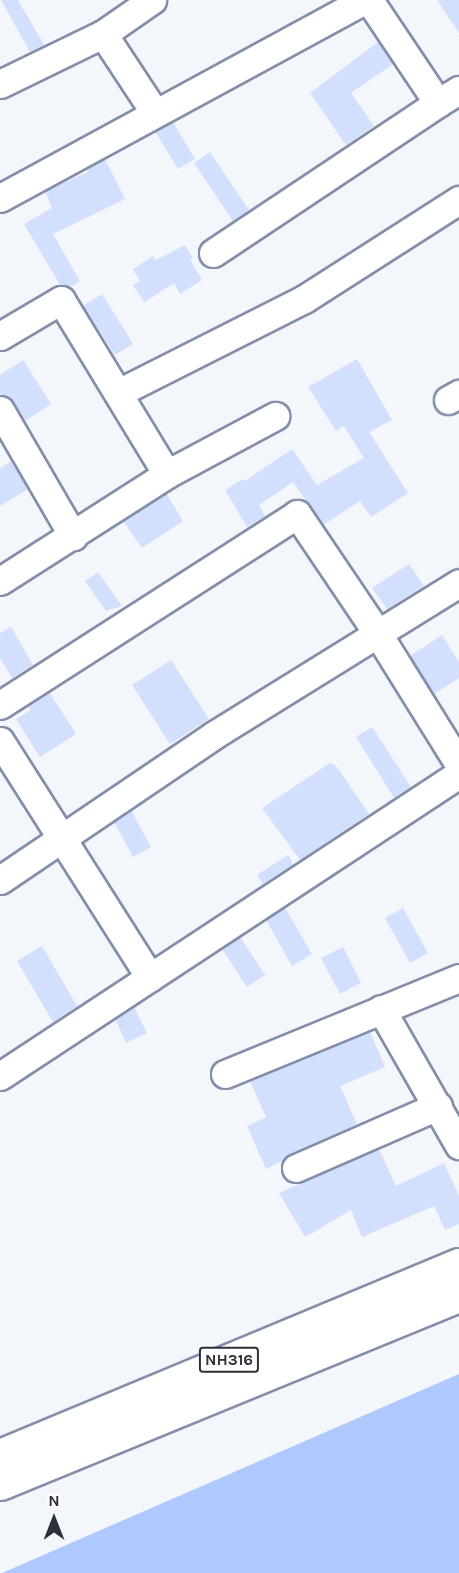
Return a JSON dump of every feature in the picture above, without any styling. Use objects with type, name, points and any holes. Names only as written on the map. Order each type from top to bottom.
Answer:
[{"type":"highway","name":"NH316","points":[[0,1456],[459,1265]]},
{"type":"highway","name":"NH316","points":[[0,1483],[459,1295]]},
{"type":"street","points":[[0,84],[103,34],[152,0]]},
{"type":"street","points":[[0,198],[364,0]]},
{"type":"street","points":[[213,253],[448,97],[369,0]]},
{"type":"street","points":[[103,34],[155,113]]},
{"type":"street","points":[[118,393],[304,299],[459,200]]},
{"type":"street","points":[[0,336],[61,300],[167,474]]},
{"type":"street","points":[[0,410],[74,536]]},
{"type":"street","points":[[0,580],[74,536],[167,474],[275,416]]},
{"type":"street","points":[[0,705],[297,514],[378,634],[459,764]]},
{"type":"street","points":[[0,880],[214,735],[459,584]]},
{"type":"street","points":[[0,741],[150,977]]},
{"type":"street","points":[[0,1076],[459,774]]},
{"type":"street","points":[[225,1074],[459,978]]},
{"type":"street","points":[[381,1009],[459,1145]]},
{"type":"street","points":[[296,1168],[438,1106]]},
{"type":"shaded area","points":[[459,1374],[459,1573],[2,1573]]},
{"type":"building","points":[[1,0],[18,0],[44,45],[30,52]]},
{"type":"building","points":[[437,0],[459,0],[459,33]]},
{"type":"building","points":[[378,42],[393,64],[351,93],[374,126],[346,145],[310,93]]},
{"type":"building","points":[[173,122],[195,159],[178,169],[155,131]]},
{"type":"building","points":[[210,152],[249,210],[233,221],[194,163]]},
{"type":"building","points":[[105,159],[125,199],[53,234],[80,281],[70,287],[60,285],[24,224],[52,208],[45,191],[88,172],[86,169]]},
{"type":"building","points":[[185,245],[193,258],[190,260],[202,280],[180,294],[174,283],[144,302],[133,285],[140,281],[133,269],[153,256],[156,260]]},
{"type":"building","points":[[102,294],[133,344],[115,355],[83,306]]},
{"type":"building","points":[[357,359],[392,420],[369,432],[408,493],[371,517],[360,501],[323,525],[293,482],[259,505],[265,516],[247,527],[225,490],[243,479],[245,481],[292,449],[317,485],[364,458],[344,426],[336,431],[308,387]]},
{"type":"building","points":[[23,360],[51,404],[25,421],[13,402],[0,394],[0,375]]},
{"type":"building","points":[[11,461],[28,489],[0,506],[0,468]]},
{"type":"building","points":[[166,493],[183,521],[142,548],[123,521]]},
{"type":"building","points":[[409,564],[424,586],[387,609],[372,588]]},
{"type":"building","points":[[98,572],[122,606],[106,611],[85,581]]},
{"type":"building","points":[[11,627],[33,665],[12,678],[0,658],[0,633]]},
{"type":"building","points":[[442,635],[459,662],[459,678],[434,694],[410,656]]},
{"type":"building","points":[[171,660],[209,719],[170,744],[132,685]]},
{"type":"building","points":[[49,692],[76,734],[40,757],[16,719],[31,710],[28,706]]},
{"type":"building","points":[[372,727],[411,787],[394,798],[356,737]]},
{"type":"building","points":[[330,763],[337,767],[369,814],[300,860],[262,808]]},
{"type":"building","points":[[131,810],[151,847],[133,857],[114,822]]},
{"type":"building","points":[[288,855],[293,864],[263,884],[257,875]]},
{"type":"building","points":[[285,908],[312,954],[292,966],[266,920]]},
{"type":"building","points":[[403,908],[428,953],[410,963],[385,918]]},
{"type":"building","points":[[240,937],[265,975],[247,987],[222,949]]},
{"type":"building","points":[[42,946],[77,1006],[53,1022],[17,961]]},
{"type":"building","points":[[343,947],[361,983],[340,994],[321,958]]},
{"type":"building","points":[[134,1007],[147,1033],[126,1043],[115,1019]]},
{"type":"building","points":[[370,1032],[385,1067],[340,1086],[357,1124],[290,1154],[266,1169],[247,1126],[266,1117],[250,1081]]},
{"type":"building","points":[[379,1149],[396,1186],[444,1163],[459,1196],[459,1224],[445,1230],[434,1206],[362,1237],[351,1210],[305,1237],[279,1193]]}]
